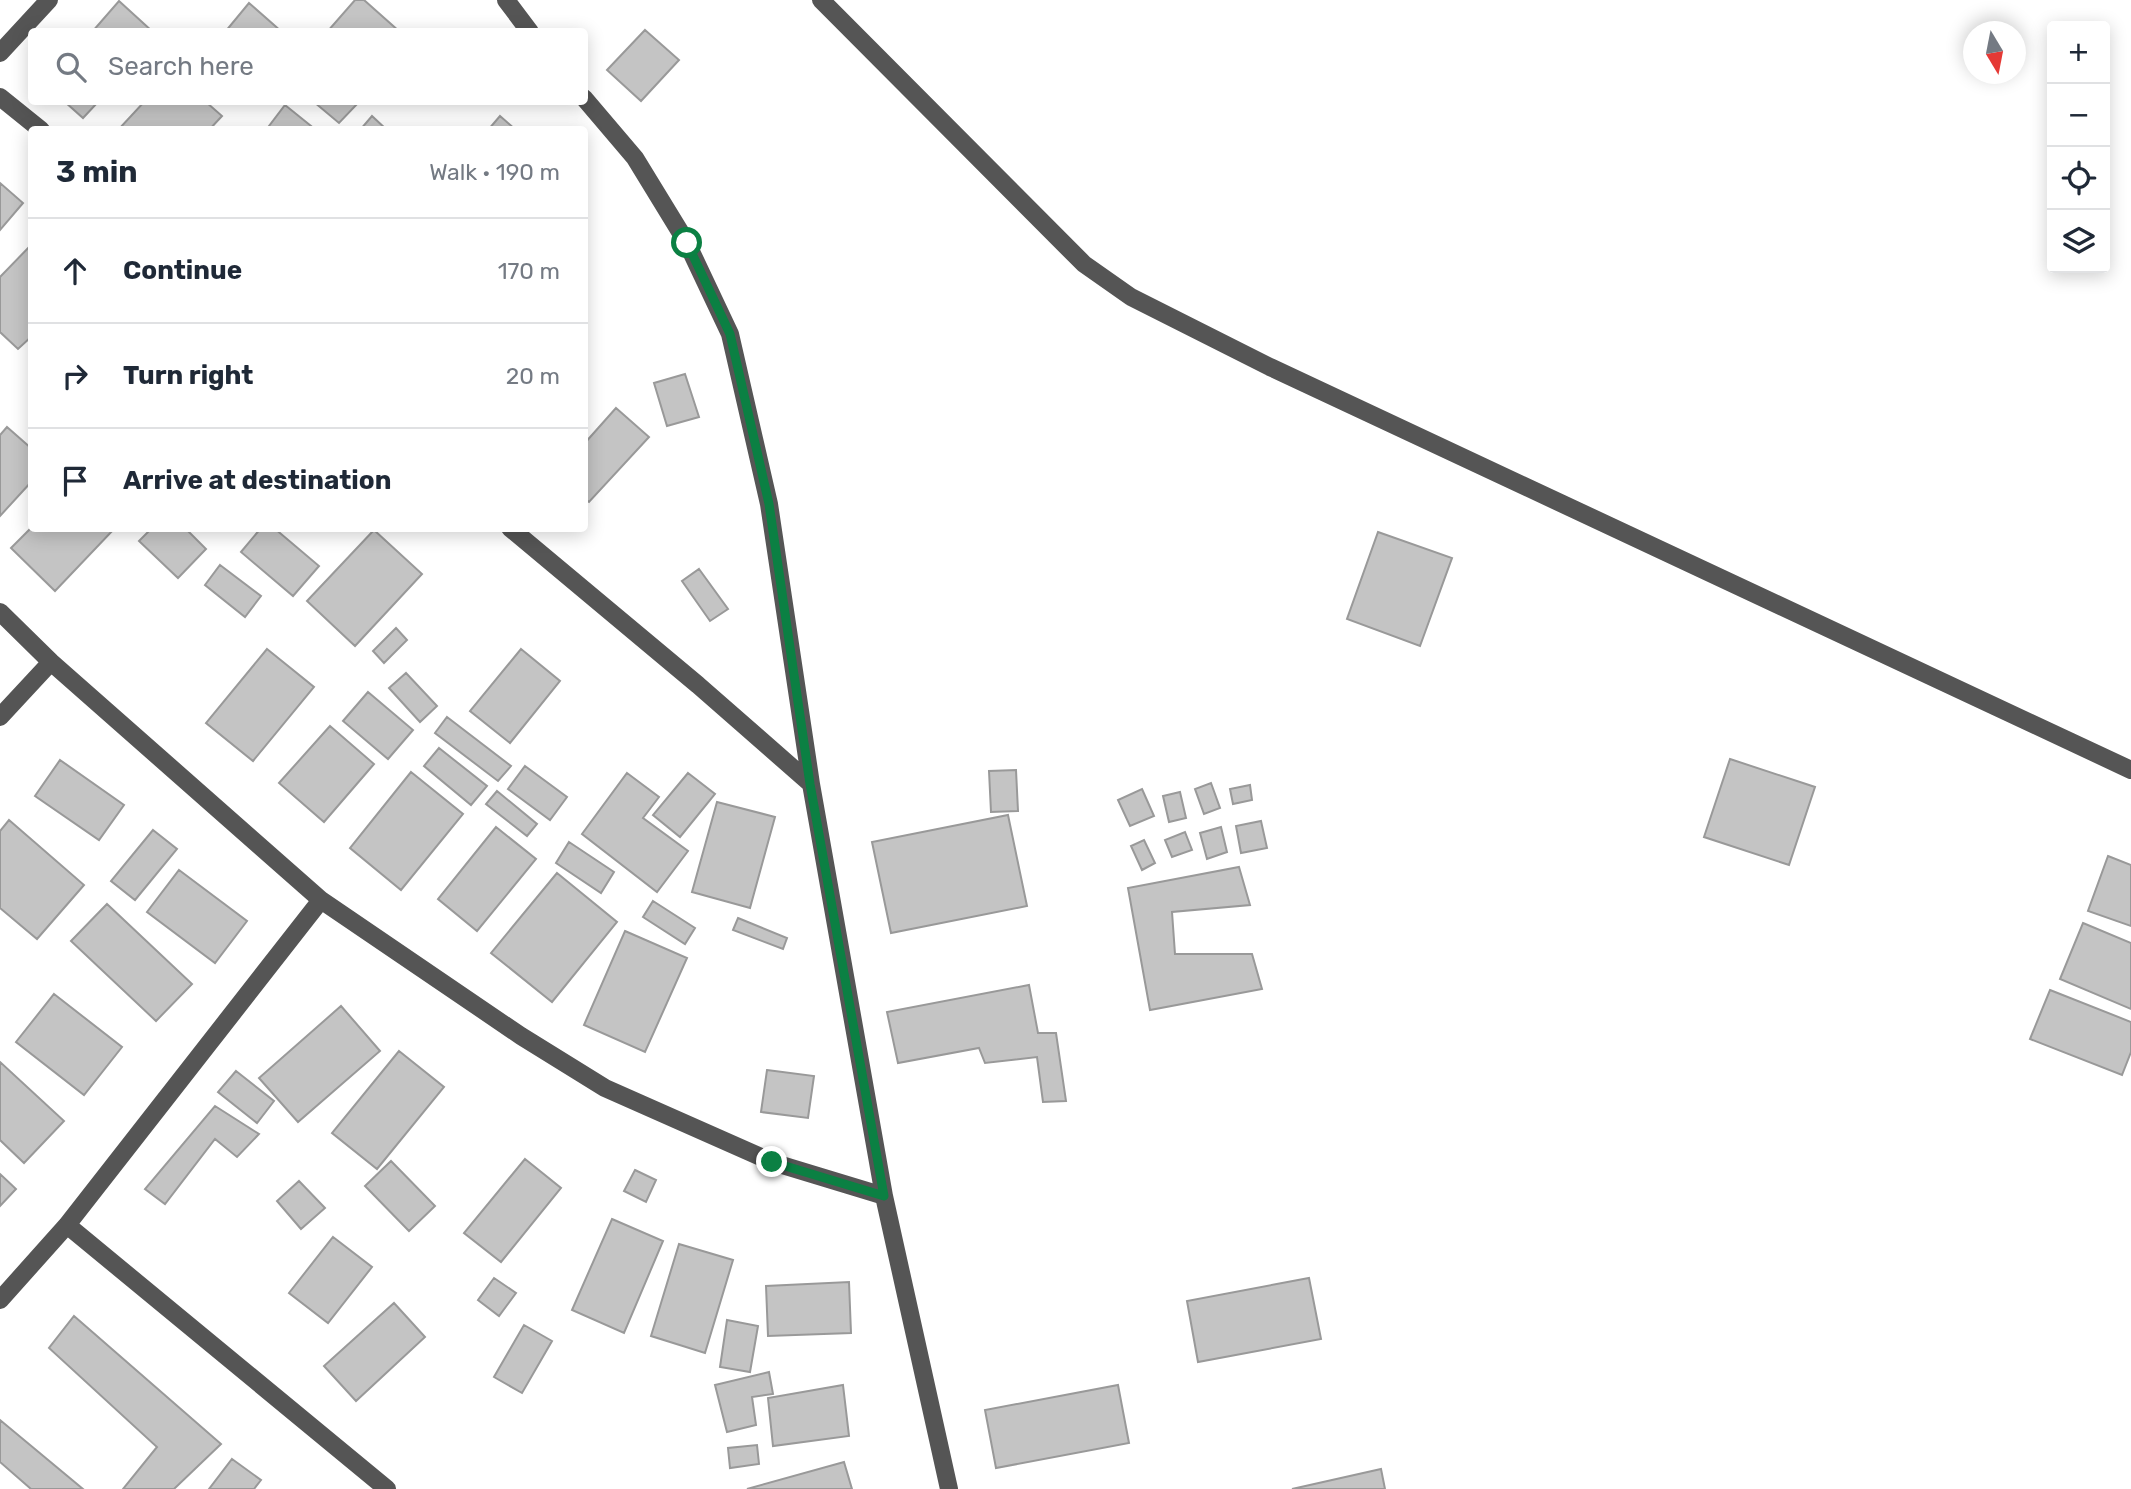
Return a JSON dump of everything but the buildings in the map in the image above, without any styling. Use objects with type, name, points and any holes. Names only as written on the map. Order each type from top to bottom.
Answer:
[{"type":"street","points":[[0,53],[50,0]]},
{"type":"street","points":[[506,0],[527,28]]},
{"type":"street","points":[[821,0],[897,74],[1052,235],[1084,264],[1131,297],[1270,367],[2131,770]]},
{"type":"street","points":[[0,97],[36,126]]},
{"type":"street","points":[[588,103],[635,158],[687,243],[730,334],[769,504],[810,784],[884,1196],[949,1489]]},
{"type":"street","points":[[515,532],[698,685],[810,784]]},
{"type":"street","points":[[0,612],[51,662],[320,900],[521,1037],[605,1088],[772,1162],[884,1196]]},
{"type":"street","points":[[0,717],[51,662]]},
{"type":"street","points":[[0,1300],[67,1225],[320,900]]},
{"type":"street","points":[[67,1225],[387,1489]]},
{"type":"route","points":[[687,243],[730,334],[769,504],[810,784],[884,1196],[772,1162]]}]
